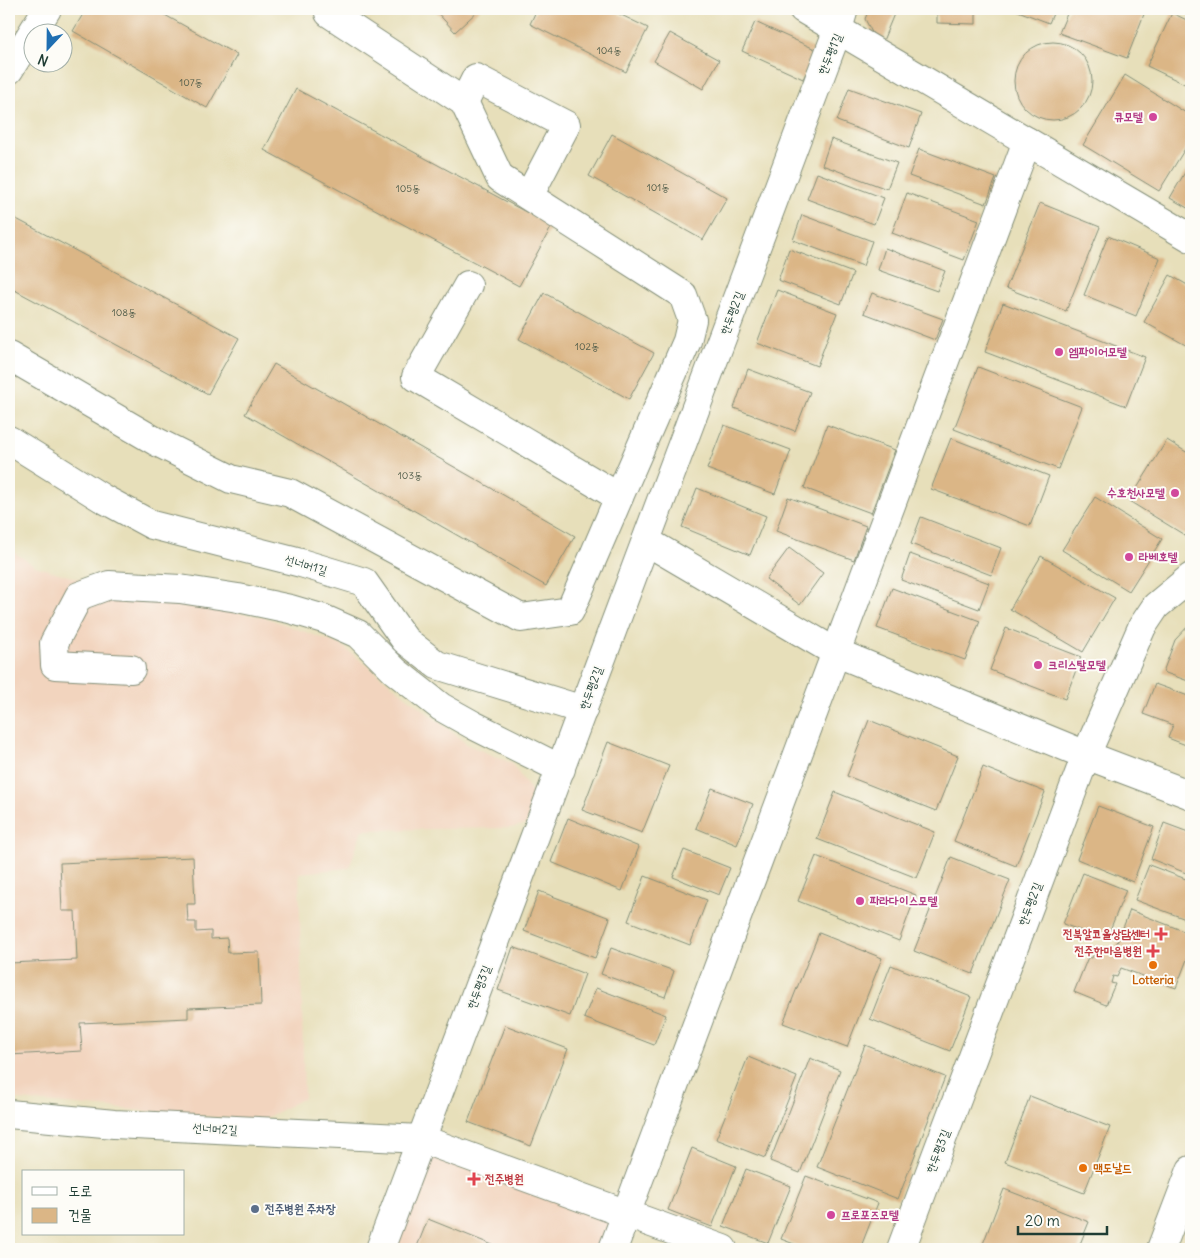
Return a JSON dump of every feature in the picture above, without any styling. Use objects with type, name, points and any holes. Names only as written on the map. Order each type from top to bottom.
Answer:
[{"type":"street","points":[[9,70],[47,9]]},
{"type":"street","points":[[803,9],[841,19]]},
{"type":"street","points":[[9,356],[157,442],[232,479],[290,493],[521,618],[570,611],[687,341],[692,320],[683,295],[500,178],[464,102],[327,10]]},
{"type":"street","name":"한두평1길","points":[[744,281],[841,19],[1027,141],[1191,238]]},
{"type":"street","points":[[464,102],[476,78],[566,125],[529,196]]},
{"type":"street","points":[[613,1249],[1027,141]]},
{"type":"street","name":"한두평2길","points":[[536,834],[744,281]]},
{"type":"street","points":[[468,285],[416,377],[619,497]]},
{"type":"street","name":"선너머1길","points":[[9,440],[102,498],[152,525],[301,563],[364,582],[406,640],[437,665],[583,710]]},
{"type":"street","points":[[646,541],[835,652],[1086,756],[1191,795]]},
{"type":"street","name":"한두평2길","points":[[974,1053],[1086,756],[1142,627],[1156,606],[1191,577]]},
{"type":"street","points":[[131,669],[55,665],[54,643],[79,596],[109,585],[180,589],[290,609],[324,619],[358,634],[395,671],[441,707],[561,769]]},
{"type":"street","name":"한두평3길","points":[[380,1249],[536,834]]},
{"type":"street","name":"한두평3길","points":[[901,1249],[974,1053]]},
{"type":"street","name":"선너머2길","points":[[9,1114],[114,1124],[421,1139]]},
{"type":"street","points":[[421,1139],[723,1249]]},
{"type":"street","points":[[1161,1249],[1191,1170]]},
{"type":"shaded area","points":[[9,549],[35,566],[149,600],[264,617],[341,645],[468,745],[511,763],[535,796],[526,824],[511,828],[362,830],[349,868],[299,873],[304,1098],[260,1121],[9,1099]]},
{"type":"shaded area","name":"전주병원","points":[[432,1143],[626,1215],[613,1249],[392,1249]]},
{"type":"building","points":[[86,9],[154,9],[237,55],[207,108],[73,31]]},
{"type":"building","points":[[434,9],[480,9],[455,32]]},
{"type":"building","points":[[537,9],[609,9],[648,28],[626,72],[530,24]]},
{"type":"building","points":[[869,9],[894,9],[894,14],[880,48],[865,19]]},
{"type":"building","points":[[937,9],[976,9],[976,24],[937,23]]},
{"type":"building","points":[[1013,9],[1055,9],[1049,23]]},
{"type":"building","points":[[1069,9],[1146,9],[1127,58],[1059,33]]},
{"type":"building","points":[[1172,13],[1191,22],[1191,87],[1147,66]]},
{"type":"building","points":[[755,22],[817,50],[803,79],[742,51]]},
{"type":"building","points":[[670,33],[719,60],[703,89],[654,61]]},
{"type":"building","points":[[1053,42],[1068,45],[1081,53],[1089,66],[1092,81],[1089,96],[1081,109],[1068,117],[1053,120],[1038,117],[1025,109],[1017,96],[1014,81],[1017,66],[1025,53],[1038,45]]},
{"type":"building","points":[[1125,75],[1191,116],[1191,139],[1159,191],[1083,145]]},
{"type":"building","points":[[849,88],[921,114],[909,148],[837,121]]},
{"type":"building","points":[[296,89],[552,226],[519,286],[264,150]]},
{"type":"building","points":[[612,134],[727,198],[703,240],[589,176]]},
{"type":"building","points":[[831,139],[897,163],[887,189],[822,165]]},
{"type":"building","points":[[919,149],[996,178],[986,204],[909,176]]},
{"type":"building","points":[[1191,162],[1191,210],[1170,198]]},
{"type":"building","points":[[817,173],[884,198],[874,224],[807,199]]},
{"type":"building","points":[[907,193],[979,220],[964,260],[892,233]]},
{"type":"building","points":[[1040,203],[1100,227],[1066,311],[1006,288]]},
{"type":"building","points":[[9,215],[239,338],[208,394],[9,287]]},
{"type":"building","points":[[802,215],[872,241],[863,266],[793,240]]},
{"type":"building","points":[[1108,236],[1160,258],[1136,316],[1084,295]]},
{"type":"building","points":[[885,248],[945,271],[937,291],[878,270]]},
{"type":"building","points":[[789,249],[853,273],[841,304],[778,280]]},
{"type":"building","points":[[1170,275],[1191,287],[1191,348],[1144,322]]},
{"type":"building","points":[[777,290],[837,313],[817,366],[757,343]]},
{"type":"building","points":[[544,293],[654,353],[629,399],[519,339]]},
{"type":"building","points":[[872,293],[943,319],[935,340],[864,313]]},
{"type":"building","points":[[1003,303],[1145,357],[1126,406],[985,352]]},
{"type":"building","points":[[274,364],[575,536],[546,586],[245,414]]},
{"type":"building","points":[[978,367],[1082,407],[1058,469],[954,429]]},
{"type":"building","points":[[748,369],[810,392],[795,431],[734,408]]},
{"type":"building","points":[[724,425],[791,450],[775,494],[707,469]]},
{"type":"building","points":[[827,425],[895,450],[871,513],[804,488]]},
{"type":"building","points":[[951,438],[1049,476],[1030,526],[931,489]]},
{"type":"building","points":[[1167,440],[1191,455],[1191,539],[1129,501]]},
{"type":"building","points":[[697,488],[766,516],[750,555],[682,527]]},
{"type":"building","points":[[788,497],[866,526],[854,560],[776,531]]},
{"type":"building","points":[[1095,497],[1162,539],[1129,591],[1062,550]]},
{"type":"building","points":[[921,517],[1001,548],[991,575],[911,544]]},
{"type":"building","points":[[789,548],[823,573],[800,605],[766,579]]},
{"type":"building","points":[[910,554],[989,583],[979,609],[901,580]]},
{"type":"building","points":[[1041,556],[1115,598],[1083,652],[1010,609]]},
{"type":"building","points":[[892,588],[980,621],[965,660],[877,628]]},
{"type":"building","points":[[1191,623],[1191,682],[1163,672],[1175,640]]},
{"type":"building","points":[[1006,628],[1081,657],[1065,699],[990,670]]},
{"type":"building","points":[[1155,684],[1191,697],[1191,747],[1168,738],[1173,725],[1143,714]]},
{"type":"building","points":[[869,720],[958,756],[936,811],[847,776]]},
{"type":"building","points":[[608,742],[669,766],[642,833],[582,810]]},
{"type":"building","points":[[983,767],[1045,792],[1016,866],[954,841]]},
{"type":"building","points":[[712,788],[753,804],[737,845],[696,828]]},
{"type":"building","points":[[835,792],[935,832],[917,878],[817,839]]},
{"type":"building","points":[[1098,806],[1154,827],[1133,882],[1077,859]]},
{"type":"building","points":[[568,818],[639,847],[622,891],[551,862]]},
{"type":"building","points":[[1164,823],[1191,833],[1191,875],[1151,859]]},
{"type":"building","points":[[684,850],[730,868],[719,895],[673,877]]},
{"type":"building","points":[[816,856],[916,895],[899,941],[798,901]]},
{"type":"building","points":[[193,857],[195,904],[187,904],[188,922],[196,922],[196,932],[211,931],[211,939],[227,938],[228,953],[259,952],[261,1005],[188,1008],[188,1018],[80,1023],[82,1051],[9,1055],[9,963],[77,960],[75,911],[62,911],[60,863]]},
{"type":"building","points":[[951,857],[1010,880],[973,974],[914,951]]},
{"type":"building","points":[[1149,865],[1191,881],[1191,921],[1135,900]]},
{"type":"building","points":[[1083,873],[1126,890],[1106,940],[1063,924]]},
{"type":"building","points":[[645,876],[707,900],[690,945],[628,921]]},
{"type":"building","points":[[539,891],[610,918],[595,958],[524,931]]},
{"type":"building","points":[[1130,910],[1191,934],[1191,949],[1176,988],[1121,968],[1117,977],[1113,976],[1111,983],[1115,984],[1106,1005],[1074,992],[1088,957],[1092,958],[1097,947],[1113,953]]},
{"type":"building","points":[[819,933],[882,958],[847,1047],[783,1023]]},
{"type":"building","points":[[513,947],[585,974],[570,1016],[498,990]]},
{"type":"building","points":[[611,948],[674,971],[665,997],[601,974]]},
{"type":"building","points":[[891,965],[971,997],[950,1051],[870,1019]]},
{"type":"building","points":[[596,988],[666,1015],[654,1045],[584,1018]]},
{"type":"building","points":[[505,1025],[568,1049],[531,1146],[468,1122]]},
{"type":"building","points":[[865,1045],[945,1077],[898,1199],[817,1167]]},
{"type":"building","points":[[748,1057],[797,1077],[765,1158],[716,1139]]},
{"type":"building","points":[[810,1058],[840,1070],[800,1173],[770,1161]]},
{"type":"building","points":[[1030,1096],[1110,1127],[1084,1193],[1005,1162]]},
{"type":"building","points":[[692,1148],[736,1166],[712,1227],[668,1210]]},
{"type":"building","points":[[746,1169],[791,1186],[768,1243],[723,1226]]},
{"type":"building","points":[[806,1176],[878,1203],[860,1249],[807,1249],[781,1239]]},
{"type":"building","points":[[1004,1189],[1089,1222],[1078,1249],[981,1249]]},
{"type":"building","points":[[428,1219],[495,1246],[494,1249],[416,1249]]},
{"type":"place","name":"큐모텔","points":[[1153,117]]},
{"type":"place","name":"엠파이어모텔","points":[[1059,352]]},
{"type":"place","name":"수호천사모텔","points":[[1175,493]]},
{"type":"place","name":"라베호텔","points":[[1129,557]]},
{"type":"place","name":"크리스탈모텔","points":[[1038,665]]},
{"type":"place","name":"파라다이스모텔","points":[[860,901]]},
{"type":"place","name":"전북알코올상담센터","points":[[1161,934]]},
{"type":"place","name":"전주한마음병원","points":[[1153,951]]},
{"type":"place","name":"Lotteria","points":[[1153,965]]},
{"type":"place","name":"맥도날드","points":[[1083,1168]]},
{"type":"place","name":"전주병원","points":[[474,1179]]},
{"type":"place","name":"전주병원 주차장","points":[[255,1209]]},
{"type":"place","name":"프로포즈모텔","points":[[831,1215]]}]
